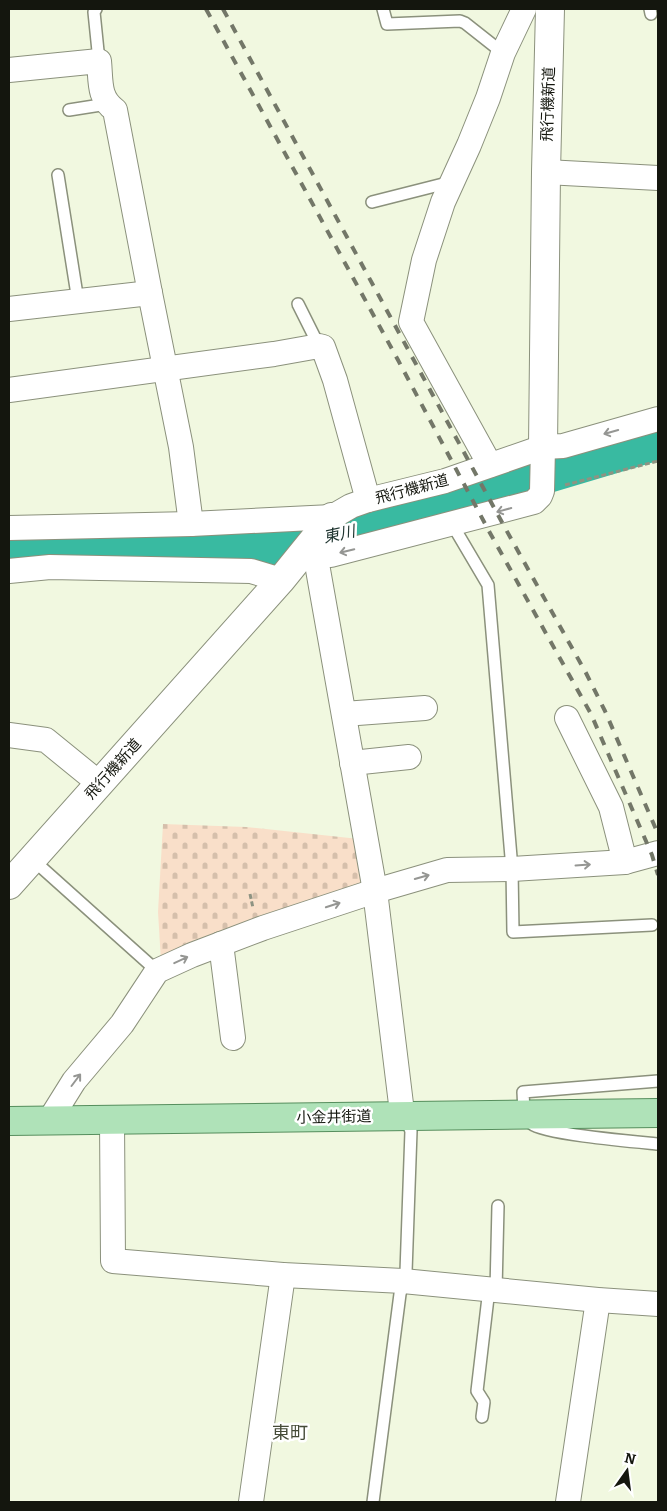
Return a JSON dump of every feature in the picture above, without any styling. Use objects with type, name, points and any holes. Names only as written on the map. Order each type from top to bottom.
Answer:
[{"type":"main road","name":"小金井街道","points":[[9,1121],[658,1113]]},
{"type":"street","points":[[490,465],[411,322],[424,260],[443,202],[524,9]]},
{"type":"street","name":"飛行機新道","points":[[9,885],[280,580],[330,520],[351,506],[368,500],[445,481],[490,465],[543,452],[550,9]]},
{"type":"street","points":[[9,70],[99,61],[102,96],[107,104],[116,110],[181,447],[191,524]]},
{"type":"street","points":[[546,172],[658,178]]},
{"type":"street","points":[[9,309],[150,293]]},
{"type":"street","points":[[9,390],[274,354],[319,346],[323,348],[336,380],[368,500]]},
{"type":"street","points":[[306,550],[331,555],[534,502],[540,496],[543,489],[543,452],[658,419]]},
{"type":"street","points":[[9,528],[330,520]]},
{"type":"street","points":[[306,550],[317,564],[344,714],[375,891],[401,1104],[406,1117]]},
{"type":"street","points":[[9,571],[50,567],[251,571],[280,580]]},
{"type":"street","points":[[344,714],[425,708]]},
{"type":"street","points":[[567,718],[611,807],[625,862]]},
{"type":"street","points":[[9,735],[46,740],[100,784]]},
{"type":"street","points":[[352,763],[409,757]]},
{"type":"street","points":[[49,1121],[74,1081],[122,1024],[157,971],[263,928],[375,891],[447,870],[512,869],[625,862],[658,853]]},
{"type":"street","points":[[221,944],[233,1038]]},
{"type":"street","points":[[112,1120],[113,1261],[283,1275],[403,1281],[658,1304]]},
{"type":"street","points":[[251,1502],[283,1275]]},
{"type":"street","points":[[568,1502],[598,1300]]},
{"type":"lane","points":[[96,9],[94,12],[99,61]]},
{"type":"lane","points":[[383,9],[387,24],[460,21],[504,53]]},
{"type":"lane","points":[[69,110],[107,104]]},
{"type":"lane","points":[[58,175],[78,300]]},
{"type":"lane","points":[[372,202],[452,181]]},
{"type":"lane","points":[[298,304],[319,346]]},
{"type":"lane","points":[[452,524],[488,585],[512,869],[513,932],[652,925]]},
{"type":"lane","points":[[32,859],[157,971]]},
{"type":"lane","points":[[658,1081],[523,1092],[524,1115],[533,1126],[556,1132],[658,1144]]},
{"type":"lane","points":[[372,1502],[400,1294],[406,1272],[411,1130],[406,1117]]},
{"type":"lane","points":[[482,1417],[484,1402],[477,1391],[492,1290],[498,1206]]},
{"type":"path","points":[[543,489],[658,461]]},
{"type":"green space","points":[[163,824],[246,827],[359,839],[370,886],[161,961],[158,912]]},
{"type":"waterway","name":"東川","points":[[9,553],[115,549],[230,553],[268,549],[360,530],[658,441]]},
{"type":"railway","points":[[206,9],[398,360],[490,533],[591,714],[652,855],[658,875]]},
{"type":"railway","points":[[223,9],[586,673],[605,711],[658,834]]},
{"type":"district","name":"東町","points":[[290,1433]]}]
